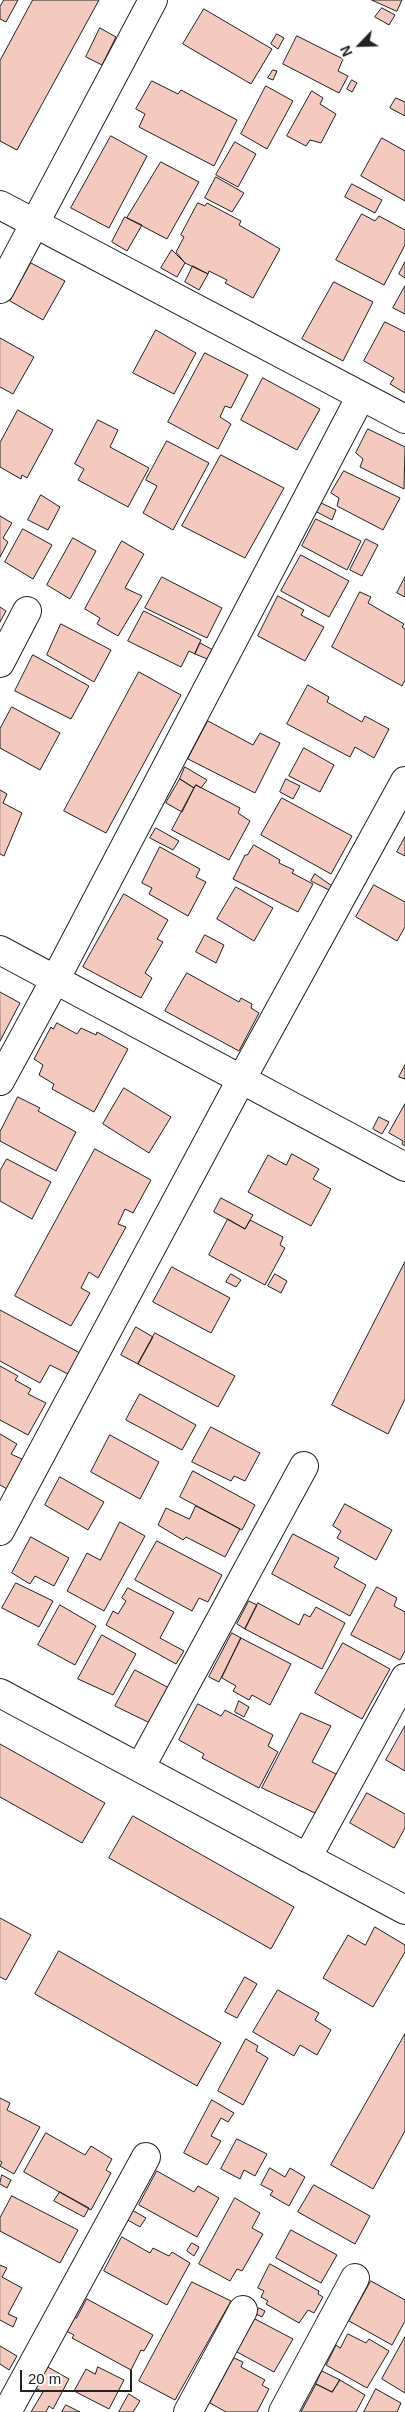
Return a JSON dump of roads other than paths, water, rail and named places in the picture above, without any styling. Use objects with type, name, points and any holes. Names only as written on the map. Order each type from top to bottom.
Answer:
[{"type":"street","points":[[0,289],[153,0]]},
{"type":"street","points":[[0,205],[405,419]]},
{"type":"street","points":[[0,1081],[55,980],[361,396]]},
{"type":"street","points":[[0,663],[27,611]]},
{"type":"street","points":[[0,1531],[241,1080],[405,781]]},
{"type":"street","points":[[0,950],[405,1167]]},
{"type":"street","points":[[140,1768],[304,1466]]},
{"type":"street","points":[[307,1858],[405,1678]]},
{"type":"street","points":[[0,1693],[405,1910]]},
{"type":"street","points":[[7,2412],[146,2157]]},
{"type":"street","points":[[283,2412],[354,2278]]},
{"type":"street","points":[[188,2412],[243,2310]]}]
